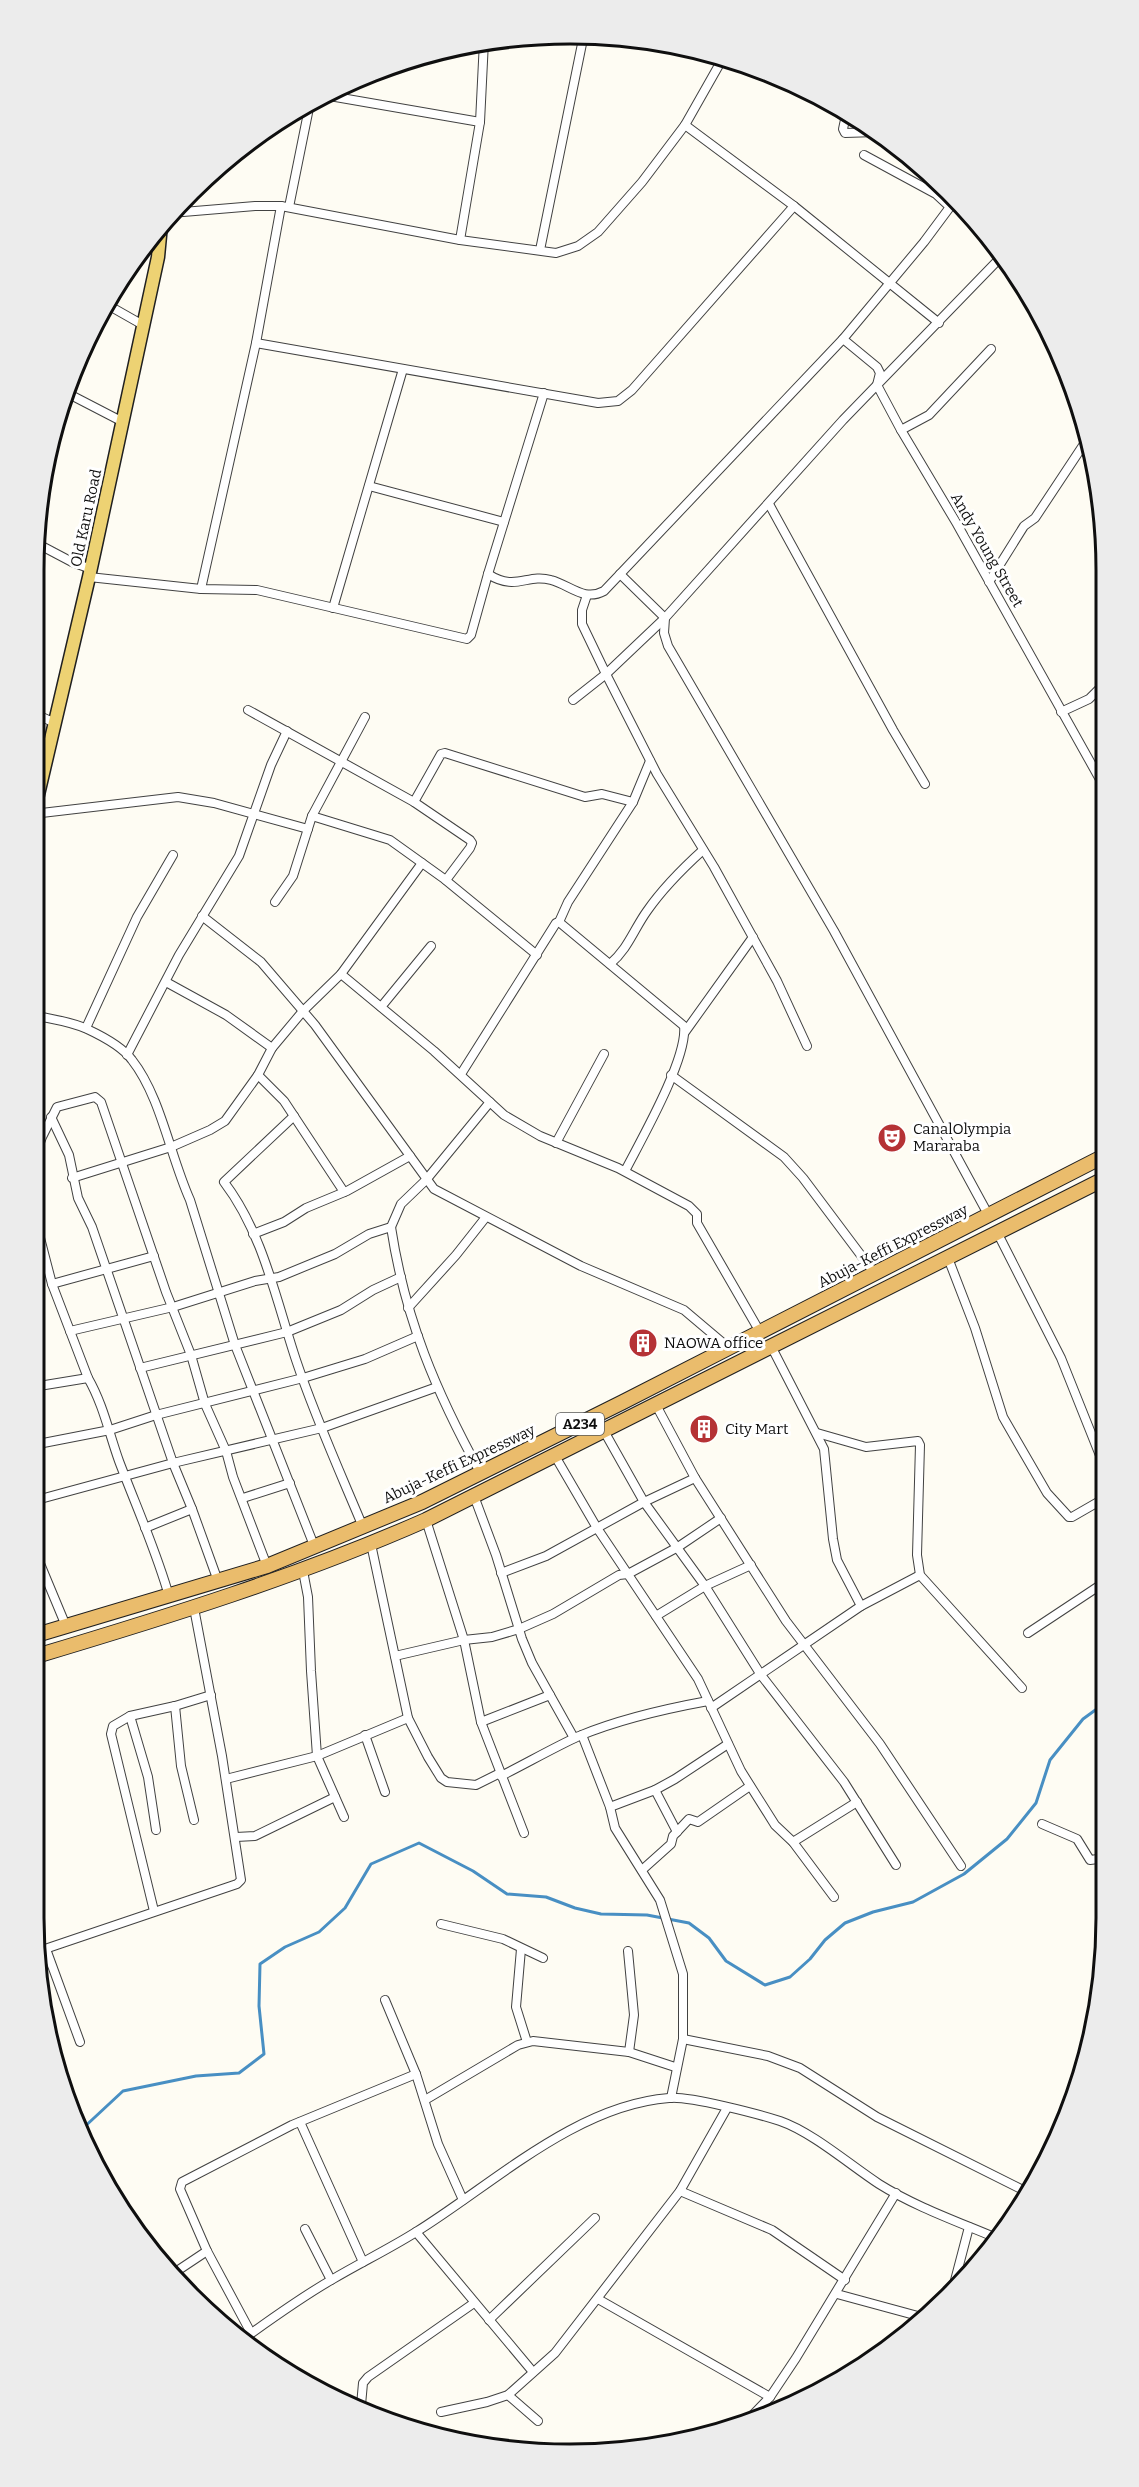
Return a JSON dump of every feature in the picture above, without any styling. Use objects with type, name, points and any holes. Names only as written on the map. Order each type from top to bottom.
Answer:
[{"type":"highway","name":"Abuja-Keffi Expressway","points":[[44,1633],[267,1566],[363,1527],[481,1474],[1096,1160]]},
{"type":"highway","name":"A234","points":[[44,1654],[194,1608],[303,1571],[426,1520],[1096,1183]]},
{"type":"main road","name":"Old Karu Road","points":[[44,767],[90,573],[160,240]]},
{"type":"street","points":[[540,250],[582,44]]},
{"type":"street","points":[[460,240],[480,122],[484,51]]},
{"type":"street","points":[[185,212],[255,206],[285,207],[460,240],[556,253],[578,246],[598,232],[642,182],[685,125],[719,65]]},
{"type":"street","points":[[338,97],[480,122]]},
{"type":"street","points":[[201,589],[307,114]]},
{"type":"street","points":[[845,122],[843,129],[845,133],[863,132]]},
{"type":"street","points":[[685,125],[794,206],[939,323]]},
{"type":"street","points":[[864,155],[936,194],[947,204]]},
{"type":"street","points":[[256,343],[598,403],[618,401],[632,390],[794,206]]},
{"type":"street","points":[[488,574],[501,583],[553,580],[587,595],[596,595],[604,591],[843,339],[892,283],[950,207]]},
{"type":"street","points":[[573,700],[606,674],[665,618],[843,420],[996,262]]},
{"type":"street","points":[[113,308],[143,325]]},
{"type":"street","name":"Andy Young Street","points":[[843,339],[877,367],[879,373],[877,386],[1096,773]]},
{"type":"street","points":[[901,430],[929,415],[991,349]]},
{"type":"street","points":[[333,608],[403,369]]},
{"type":"street","points":[[45,548],[90,573],[201,589],[257,590],[467,639],[471,635],[543,393]]},
{"type":"street","points":[[73,396],[123,422]]},
{"type":"street","points":[[989,582],[1024,526],[1035,518],[1081,448]]},
{"type":"street","points":[[369,486],[504,522]]},
{"type":"street","points":[[769,504],[925,784]]},
{"type":"street","points":[[620,574],[665,618],[664,633],[668,646],[834,931],[990,1216]]},
{"type":"street","points":[[587,595],[582,610],[582,624],[606,674],[650,761],[777,981],[807,1046]]},
{"type":"street","points":[[1061,712],[1089,699],[1096,692]]},
{"type":"street","points":[[248,710],[414,802],[472,843],[446,880]]},
{"type":"street","points":[[275,902],[293,876],[312,816],[365,717]]},
{"type":"street","points":[[44,718],[54,723]]},
{"type":"street","points":[[127,1055],[202,916],[235,864],[287,731]]},
{"type":"street","points":[[414,802],[441,754],[445,753],[585,797],[602,794],[633,802]]},
{"type":"street","points":[[461,1074],[633,802],[650,761]]},
{"type":"street","points":[[44,814],[178,797],[214,803],[308,829]]},
{"type":"street","points":[[312,816],[390,840],[446,880],[537,955]]},
{"type":"street","points":[[610,964],[635,934],[638,923],[670,880],[703,850]]},
{"type":"street","points":[[86,1028],[137,917],[174,855]]},
{"type":"street","points":[[72,1178],[171,1147],[225,1121],[258,1075],[272,1048],[303,1011],[341,974],[422,863]]},
{"type":"street","points":[[202,916],[261,962],[303,1011],[434,1189],[580,1266],[684,1310],[729,1348]]},
{"type":"street","points":[[559,922],[681,1022],[685,1032]]},
{"type":"street","points":[[625,1171],[664,1095],[683,1044],[685,1032],[753,937]]},
{"type":"street","points":[[381,1007],[431,946]]},
{"type":"street","points":[[341,974],[461,1074],[504,1115],[540,1136],[625,1171],[689,1206],[697,1214],[697,1223],[760,1332]]},
{"type":"street","points":[[166,982],[226,1015],[272,1048]]},
{"type":"street","points":[[44,1018],[86,1028],[118,1047],[127,1055],[143,1078],[171,1147],[235,1344],[315,1548]]},
{"type":"street","points":[[556,1143],[604,1054]]},
{"type":"street","points":[[258,1075],[276,1091],[344,1192]]},
{"type":"street","points":[[671,1075],[783,1157],[803,1178],[875,1274]]},
{"type":"street","points":[[44,1134],[57,1107],[95,1097],[101,1102],[191,1355],[205,1404],[226,1452],[233,1477],[243,1498],[267,1566]]},
{"type":"street","points":[[481,1474],[449,1416],[418,1336],[400,1277],[391,1227],[401,1204],[426,1180],[490,1102]]},
{"type":"street","points":[[294,1116],[224,1182],[247,1216],[303,1378],[363,1527]]},
{"type":"street","points":[[51,1117],[69,1155],[72,1178],[114,1296],[125,1319],[173,1464],[218,1581]]},
{"type":"street","points":[[254,1234],[284,1222],[306,1208],[344,1192],[410,1156]]},
{"type":"street","points":[[408,1308],[456,1255],[486,1217]]},
{"type":"street","points":[[70,1331],[173,1307],[219,1291],[279,1277],[335,1254],[369,1234],[391,1227]]},
{"type":"street","points":[[998,1234],[1061,1358],[1096,1448]]},
{"type":"street","points":[[44,1253],[52,1284],[88,1378],[95,1389],[144,1528],[160,1563],[169,1596]]},
{"type":"street","points":[[52,1284],[154,1256]]},
{"type":"street","points":[[948,1258],[975,1328],[1003,1417],[1047,1493],[1072,1518],[1096,1503]]},
{"type":"street","points":[[140,1368],[287,1332],[341,1310],[372,1290],[400,1277]]},
{"type":"street","points":[[44,1443],[110,1430],[156,1415],[303,1378],[365,1359],[418,1336]]},
{"type":"street","points":[[771,1346],[817,1433],[825,1455],[837,1560],[861,1606]]},
{"type":"street","points":[[44,1385],[88,1378]]},
{"type":"street","points":[[44,1498],[322,1428],[437,1387]]},
{"type":"street","points":[[656,1405],[695,1478],[804,1646],[880,1744],[961,1866]]},
{"type":"street","points":[[604,1431],[644,1502],[705,1586],[761,1676],[844,1782],[896,1865]]},
{"type":"street","points":[[817,1433],[866,1447],[918,1441],[920,1445],[917,1556],[920,1575],[1022,1688]]},
{"type":"street","points":[[555,1456],[597,1528],[698,1679],[750,1786],[775,1825],[793,1842],[834,1897]]},
{"type":"street","points":[[501,1573],[546,1556],[644,1502],[695,1478]]},
{"type":"street","points":[[243,1498],[290,1483]]},
{"type":"street","points":[[474,1496],[532,1663],[578,1737],[610,1807],[615,1828],[660,1899],[683,1974],[683,2038],[670,2098]]},
{"type":"street","points":[[144,1528],[192,1509]]},
{"type":"street","points":[[395,1656],[464,1640],[492,1637],[519,1629],[553,1614],[619,1575],[628,1574],[678,1546],[721,1518]]},
{"type":"street","points":[[426,1520],[464,1640],[481,1722],[524,1833]]},
{"type":"street","points":[[371,1544],[408,1718],[428,1757],[445,1782],[476,1785],[578,1737],[657,1711],[710,1704],[761,1676],[861,1606],[920,1575]]},
{"type":"street","points":[[656,1616],[705,1586],[751,1565]]},
{"type":"street","points":[[303,1571],[308,1597],[317,1756],[344,1817]]},
{"type":"street","points":[[44,1573],[66,1626]]},
{"type":"street","points":[[1028,1633],[1096,1588]]},
{"type":"street","points":[[45,1949],[237,1884],[241,1880],[226,1779],[194,1608]]},
{"type":"street","points":[[154,1911],[111,1734],[113,1726],[130,1716],[176,1706],[211,1695]]},
{"type":"street","points":[[481,1722],[550,1695]]},
{"type":"street","points":[[176,1706],[181,1766],[194,1820]]},
{"type":"street","points":[[130,1716],[148,1778],[156,1830]]},
{"type":"street","points":[[226,1779],[317,1756],[408,1718]]},
{"type":"street","points":[[365,1735],[385,1792]]},
{"type":"street","points":[[610,1807],[655,1790],[728,1743]]},
{"type":"street","points":[[642,1870],[671,1844],[672,1837],[689,1819],[698,1822],[750,1786]]},
{"type":"street","points":[[655,1790],[677,1832]]},
{"type":"street","points":[[236,1837],[255,1836],[335,1797]]},
{"type":"street","points":[[793,1842],[857,1802]]},
{"type":"street","points":[[1042,1824],[1077,1839],[1090,1860],[1096,1859]]},
{"type":"street","points":[[441,1924],[503,1939],[543,1958]]},
{"type":"street","points":[[521,1949],[516,2007],[527,2042]]},
{"type":"street","points":[[628,1951],[634,2015],[629,2052]]},
{"type":"street","points":[[46,1959],[80,2042]]},
{"type":"street","points":[[386,2000],[416,2074],[438,2144],[463,2200]]},
{"type":"street","points":[[683,2038],[768,2056],[800,2068],[877,2118],[1020,2188]]},
{"type":"street","points":[[425,2100],[518,2046],[533,2041],[629,2052],[675,2067]]},
{"type":"street","points":[[416,2074],[300,2122],[182,2182],[180,2189],[207,2251],[249,2335],[331,2280],[416,2232],[538,2148],[588,2120],[641,2103],[670,2098],[781,2121],[882,2186],[989,2235]]},
{"type":"street","points":[[441,2412],[508,2395],[555,2353],[681,2191],[727,2109]]},
{"type":"street","points":[[300,2122],[363,2262]]},
{"type":"street","points":[[681,2191],[772,2230],[845,2280]]},
{"type":"street","points":[[761,2407],[837,2294],[897,2193]]},
{"type":"street","points":[[489,2320],[595,2218]]},
{"type":"street","points":[[956,2273],[969,2227]]},
{"type":"street","points":[[305,2229],[331,2280]]},
{"type":"street","points":[[416,2232],[533,2372]]},
{"type":"street","points":[[179,2269],[207,2251]]},
{"type":"street","points":[[837,2294],[914,2315]]},
{"type":"street","points":[[598,2299],[770,2397]]},
{"type":"street","points":[[361,2400],[363,2383],[368,2377],[474,2303]]},
{"type":"street","points":[[508,2395],[538,2421]]},
{"type":"waterway","points":[[87,2125],[123,2091],[196,2076],[239,2073],[264,2054],[259,2006],[260,1964],[285,1947],[319,1932],[345,1908],[371,1864],[419,1843],[473,1871],[507,1894],[546,1897],[575,1908],[601,1914],[647,1915],[689,1923],[709,1938],[726,1961],[765,1985],[790,1977],[810,1959],[825,1940],[845,1923],[873,1912],[913,1902],[964,1874],[1007,1839],[1036,1803],[1050,1760],[1083,1719],[1096,1710]]},
{"type":"place","name":"CanalOlympia Mararaba","points":[[892,1138]]},
{"type":"place","name":"NAOWA office","points":[[643,1343]]},
{"type":"place","name":"City Mart","points":[[704,1429]]}]
